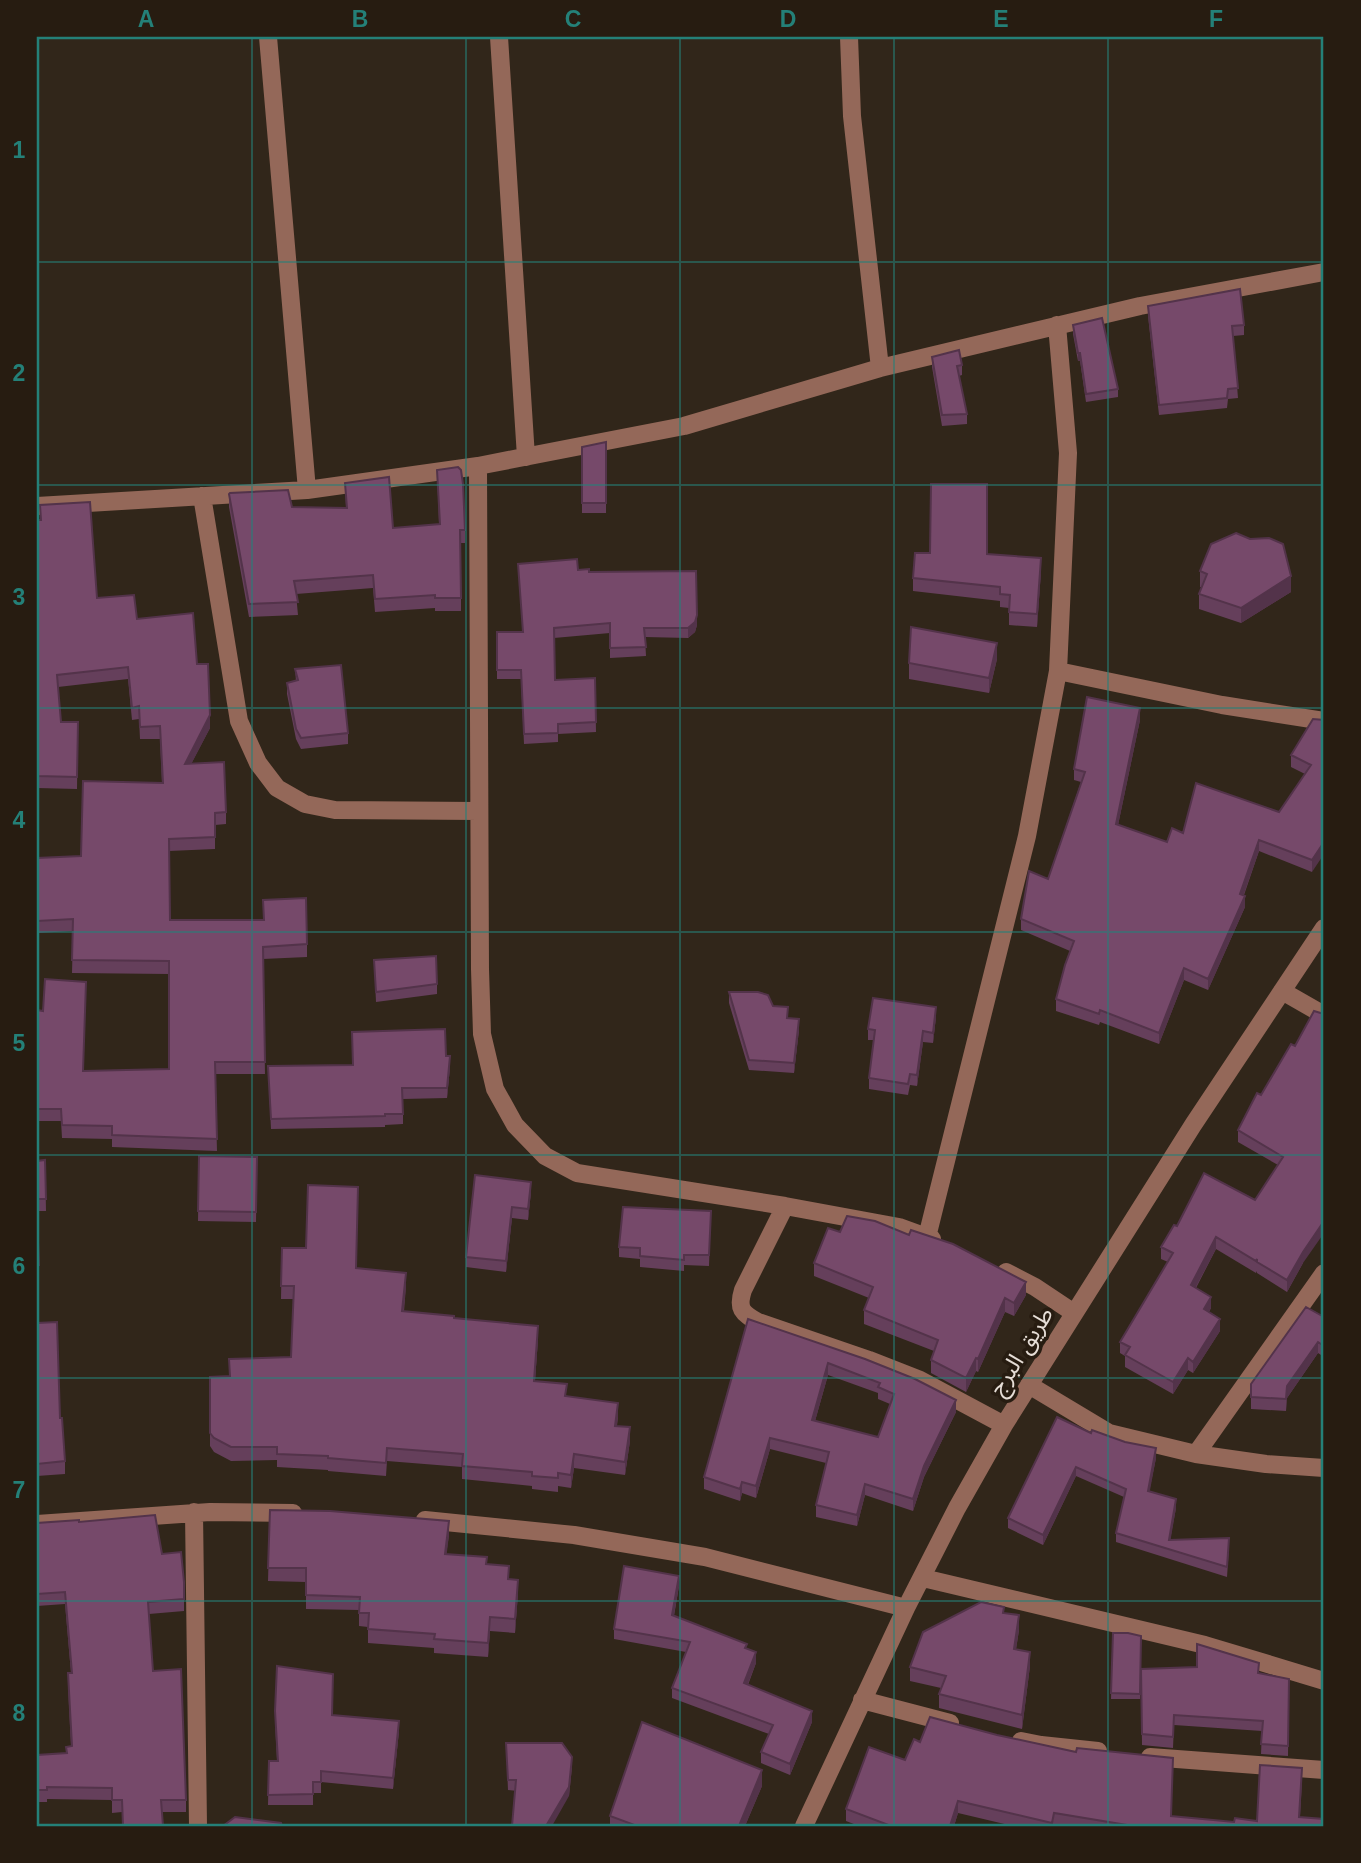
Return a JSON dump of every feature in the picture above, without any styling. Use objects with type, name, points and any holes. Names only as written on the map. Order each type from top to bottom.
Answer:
[{"type":"street","points":[[268,37],[307,489]]},
{"type":"street","points":[[499,37],[526,457]]},
{"type":"street","points":[[849,37],[852,116],[880,368]]},
{"type":"street","points":[[37,506],[307,489],[478,466],[684,426],[880,368],[1057,325],[1140,306],[1324,272]]},
{"type":"street","points":[[927,1237],[1027,836],[1058,671],[1068,453],[1057,325]]},
{"type":"street","points":[[478,466],[482,1034],[495,1089],[515,1125],[545,1156],[577,1173],[900,1227],[947,1244]]},
{"type":"street","points":[[202,496],[239,721],[258,763],[277,788],[305,804],[335,810],[479,811]]},
{"type":"street","points":[[1058,671],[1222,705],[1324,721]]},
{"type":"street","name":"طريق البرج","points":[[804,1826],[906,1608],[957,1508],[1004,1425],[1193,1125],[1324,928]]},
{"type":"street","points":[[1282,991],[1324,1015]]},
{"type":"street","points":[[785,1206],[743,1290],[740,1300],[746,1316],[920,1380],[1004,1425]]},
{"type":"street","points":[[991,1264],[1035,1287],[1074,1313]]},
{"type":"street","points":[[1196,1454],[1324,1273]]},
{"type":"street","points":[[1028,1385],[1109,1433],[1196,1454],[1266,1464],[1324,1468]]},
{"type":"street","points":[[37,1524],[194,1512],[304,1513]]},
{"type":"street","points":[[194,1512],[198,1826]]},
{"type":"street","points":[[410,1519],[574,1535],[705,1557],[906,1608]]},
{"type":"street","points":[[923,1578],[1205,1646],[1324,1681]]},
{"type":"street","points":[[862,1700],[962,1726]]},
{"type":"street","points":[[999,1736],[1041,1745],[1124,1754],[1324,1770]]},
{"type":"building","points":[[1240,289],[1244,325],[1232,326],[1238,388],[1228,389],[1227,398],[1159,405],[1148,306]]},
{"type":"building","points":[[1102,318],[1118,389],[1086,394],[1073,325]]},
{"type":"building","points":[[959,350],[962,365],[957,366],[967,414],[942,415],[932,357]]},
{"type":"building","points":[[606,442],[606,503],[582,503],[582,447]]},
{"type":"building","points":[[458,467],[463,484],[465,530],[460,530],[461,598],[435,598],[435,595],[375,599],[373,575],[294,581],[298,602],[249,604],[230,493],[288,490],[292,507],[347,508],[345,483],[389,477],[393,528],[440,524],[437,470]]},
{"type":"building","points":[[931,484],[987,484],[987,554],[1041,558],[1037,614],[1009,612],[1010,595],[1000,594],[1000,587],[913,578],[915,553],[930,553]]},
{"type":"building","points":[[90,502],[97,598],[134,595],[137,619],[193,613],[197,664],[208,664],[210,715],[185,764],[224,762],[226,812],[215,813],[215,837],[169,839],[170,920],[264,920],[263,900],[306,898],[307,944],[263,947],[265,1062],[215,1062],[217,1139],[112,1135],[112,1126],[62,1125],[61,1109],[37,1109],[37,1010],[43,1011],[45,979],[86,982],[83,1071],[169,1069],[169,961],[72,960],[73,919],[37,921],[37,858],[81,856],[83,781],[163,783],[160,726],[140,727],[139,706],[132,708],[128,667],[57,675],[61,722],[78,722],[77,777],[37,776],[37,520],[41,520],[40,505]]},
{"type":"building","points":[[1236,533],[1250,539],[1269,538],[1283,544],[1291,576],[1241,608],[1199,594],[1207,574],[1200,571],[1211,544]]},
{"type":"building","points":[[577,559],[578,570],[589,569],[589,572],[696,571],[695,622],[688,628],[644,628],[646,647],[610,648],[610,623],[554,628],[555,680],[595,678],[596,722],[558,724],[558,733],[524,734],[521,670],[497,670],[497,632],[523,632],[518,564]]},
{"type":"building","points":[[911,627],[997,643],[989,678],[909,663]]},
{"type":"building","points":[[341,665],[348,733],[301,738],[296,729],[287,683],[298,680],[295,669]]},
{"type":"building","points":[[1087,697],[1140,708],[1116,824],[1167,842],[1172,828],[1183,833],[1196,783],[1279,812],[1311,765],[1291,755],[1313,719],[1324,720],[1324,842],[1312,860],[1259,840],[1240,894],[1245,896],[1208,979],[1184,968],[1159,1033],[1100,1010],[1099,1014],[1056,999],[1074,941],[1021,919],[1029,871],[1048,879],[1085,772],[1074,769]]},
{"type":"building","points":[[436,956],[437,984],[376,992],[374,960]]},
{"type":"building","points":[[729,992],[758,992],[768,995],[773,1006],[788,1007],[787,1018],[799,1019],[794,1063],[749,1060]]},
{"type":"building","points":[[873,998],[936,1007],[933,1033],[923,1031],[917,1075],[910,1074],[908,1084],[869,1078],[875,1030],[868,1029]]},
{"type":"building","points":[[1314,1011],[1324,1014],[1324,1221],[1287,1280],[1257,1262],[1257,1259],[1256,1261],[1216,1237],[1191,1285],[1211,1297],[1204,1309],[1220,1319],[1193,1362],[1188,1358],[1173,1382],[1125,1355],[1130,1347],[1120,1342],[1173,1253],[1161,1247],[1174,1225],[1177,1226],[1204,1173],[1255,1200],[1283,1157],[1238,1130],[1257,1093],[1261,1095],[1291,1044],[1295,1046]]},
{"type":"building","points":[[445,1029],[446,1056],[450,1056],[447,1088],[402,1088],[403,1114],[271,1119],[268,1066],[353,1065],[352,1032]]},
{"type":"building","points":[[199,1156],[257,1157],[256,1212],[198,1211]]},
{"type":"building","points":[[45,1160],[46,1199],[37,1199],[37,1161]]},
{"type":"building","points":[[475,1175],[531,1182],[528,1209],[512,1207],[506,1261],[466,1257]]},
{"type":"building","points":[[308,1185],[358,1187],[356,1268],[406,1273],[402,1311],[538,1326],[534,1381],[567,1384],[565,1396],[618,1403],[615,1426],[630,1427],[625,1462],[574,1454],[571,1475],[558,1473],[558,1478],[532,1476],[532,1472],[462,1466],[463,1454],[387,1448],[386,1463],[328,1456],[277,1454],[277,1447],[231,1447],[214,1438],[210,1433],[210,1377],[230,1376],[229,1359],[291,1357],[294,1286],[281,1286],[282,1248],[306,1248]]},
{"type":"building","points":[[623,1207],[711,1211],[709,1255],[684,1255],[684,1260],[640,1256],[640,1248],[619,1247]]},
{"type":"building","points":[[847,1216],[875,1221],[909,1235],[911,1230],[953,1244],[1026,1282],[1014,1303],[1005,1298],[978,1359],[976,1358],[966,1378],[931,1360],[938,1340],[864,1310],[873,1287],[814,1263],[828,1228],[840,1232]]},
{"type":"building","points":[[37,1219],[39,1265],[37,1265]]},
{"type":"building","points":[[1306,1307],[1324,1317],[1324,1346],[1318,1342],[1287,1386],[1286,1399],[1251,1397],[1251,1384]]},
{"type":"building","points":[[748,1319],[865,1359],[915,1379],[956,1400],[924,1466],[913,1499],[865,1484],[857,1515],[816,1505],[829,1452],[770,1438],[756,1486],[742,1482],[740,1489],[704,1477]],"holes":[[[828,1363],[880,1383],[878,1387],[894,1394],[878,1437],[812,1420]]]},
{"type":"building","points":[[57,1322],[60,1418],[65,1461],[37,1464],[37,1323]]},
{"type":"building","points":[[1057,1417],[1091,1433],[1092,1430],[1125,1442],[1156,1448],[1148,1491],[1176,1499],[1169,1540],[1229,1538],[1227,1567],[1116,1533],[1126,1489],[1076,1467],[1043,1535],[1008,1518]]},
{"type":"building","points":[[270,1510],[330,1511],[449,1521],[445,1554],[487,1557],[486,1564],[509,1566],[508,1579],[518,1580],[515,1619],[490,1617],[488,1643],[434,1639],[435,1634],[368,1629],[369,1613],[359,1613],[360,1597],[306,1595],[306,1568],[268,1568]]},
{"type":"building","points":[[155,1515],[162,1554],[181,1552],[184,1599],[148,1602],[153,1671],[181,1669],[186,1800],[161,1800],[163,1826],[123,1826],[122,1800],[112,1800],[112,1788],[47,1787],[47,1790],[37,1790],[37,1755],[67,1753],[66,1747],[72,1746],[68,1673],[72,1673],[65,1592],[37,1594],[37,1523]]},
{"type":"building","points":[[624,1566],[679,1576],[672,1615],[747,1644],[745,1648],[756,1652],[744,1683],[812,1711],[790,1764],[761,1752],[773,1725],[672,1688],[690,1642],[614,1629]]},
{"type":"building","points":[[981,1602],[1004,1607],[1003,1613],[1019,1615],[1014,1649],[1030,1652],[1022,1715],[939,1694],[946,1676],[910,1667],[923,1632]]},
{"type":"building","points":[[1113,1633],[1141,1636],[1140,1694],[1111,1693]]},
{"type":"building","points":[[1197,1644],[1259,1663],[1258,1673],[1289,1679],[1288,1746],[1261,1744],[1263,1721],[1174,1715],[1173,1737],[1142,1734],[1141,1669],[1197,1667]]},
{"type":"building","points":[[277,1666],[333,1674],[332,1715],[399,1721],[393,1778],[321,1771],[321,1782],[313,1782],[313,1794],[268,1795],[269,1761],[278,1761],[275,1711]]},
{"type":"building","points":[[930,1717],[1076,1752],[1077,1748],[1173,1758],[1171,1816],[1234,1822],[1235,1818],[1257,1821],[1260,1765],[1302,1768],[1299,1817],[1324,1819],[1324,1826],[1133,1826],[1054,1813],[1052,1823],[958,1801],[950,1826],[891,1826],[846,1809],[869,1747],[905,1760],[914,1739],[920,1742]]},
{"type":"building","points":[[642,1722],[762,1770],[739,1826],[637,1826],[610,1816]]},
{"type":"building","points":[[506,1743],[562,1743],[572,1757],[569,1787],[546,1826],[512,1826],[516,1780],[508,1780]]},
{"type":"building","points":[[235,1817],[281,1823],[282,1826],[223,1826]]}]
